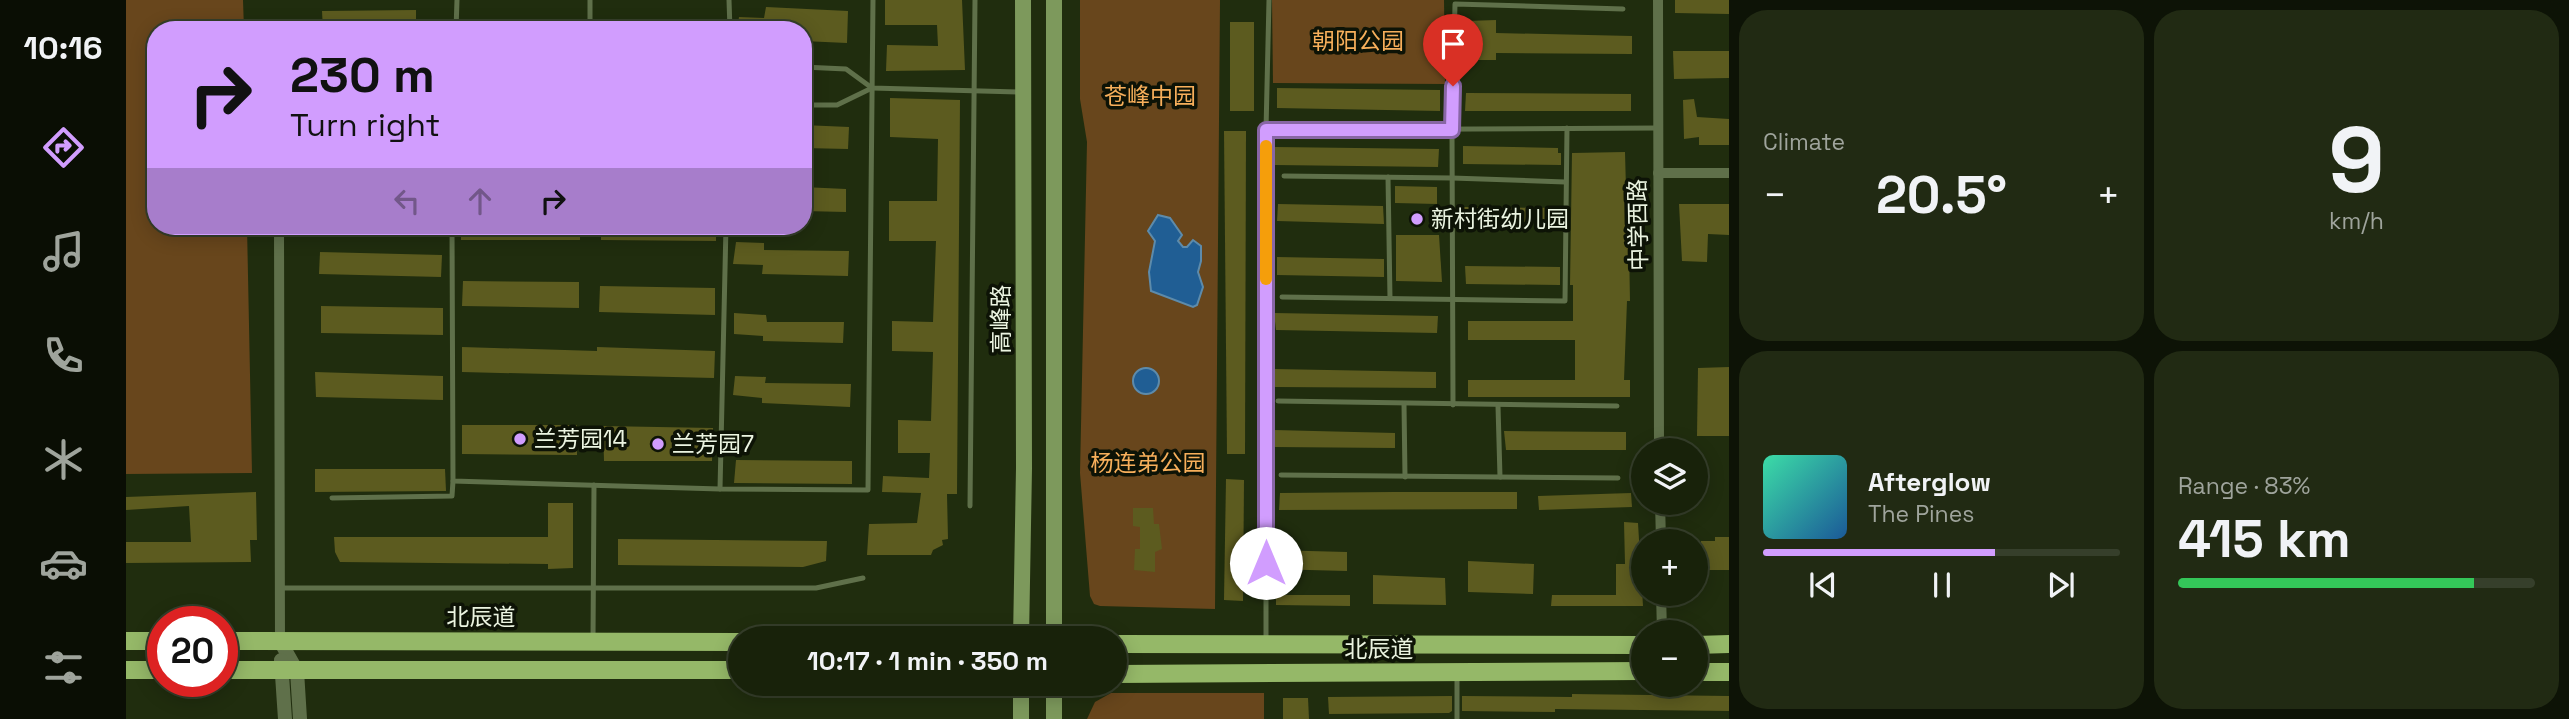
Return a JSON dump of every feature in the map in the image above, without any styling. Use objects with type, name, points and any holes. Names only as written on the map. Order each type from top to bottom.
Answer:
[{"type":"main road","name":"高峰路","points":[[1021,626],[1024,468],[1023,0]]},
{"type":"main road","points":[[1054,0],[1054,626]]},
{"type":"main road","points":[[126,641],[147,641]]},
{"type":"main road","name":"北辰道","points":[[238,641],[728,642]]},
{"type":"main road","name":"北辰道","points":[[1127,644],[1631,645]]},
{"type":"main road","points":[[1708,645],[1729,644]]},
{"type":"main road","points":[[126,670],[147,670]]},
{"type":"main road","points":[[238,670],[728,670]]},
{"type":"main road","name":"北辰道","points":[[1127,674],[1631,671]]},
{"type":"main road","points":[[1708,672],[1729,672]]},
{"type":"main road","points":[[1021,696],[1021,719]]},
{"type":"main road","points":[[1054,696],[1054,719]]},
{"type":"street","name":"中学西路","points":[[1658,0],[1659,438]]},
{"type":"street","points":[[1658,173],[1729,173]]},
{"type":"street","points":[[279,235],[281,641],[300,719]]},
{"type":"street","points":[[285,719],[289,671]]},
{"type":"lane","points":[[456,21],[457,0]]},
{"type":"lane","points":[[590,0],[590,21]]},
{"type":"lane","points":[[729,0],[730,21]]},
{"type":"lane","points":[[453,481],[720,489],[868,490],[873,0]]},
{"type":"lane","points":[[970,506],[975,0]]},
{"type":"lane","points":[[1266,644],[1266,130],[1269,0]]},
{"type":"lane","points":[[1453,405],[1452,130],[1455,4],[1623,9]]},
{"type":"lane","points":[[812,67],[846,69],[872,88]]},
{"type":"lane","points":[[812,105],[837,105],[872,88],[1022,92]]},
{"type":"lane","points":[[1282,297],[1565,301],[1567,128]]},
{"type":"lane","points":[[1266,130],[1658,128]]},
{"type":"lane","points":[[1284,176],[1452,178],[1565,183]]},
{"type":"lane","points":[[1388,177],[1390,298]]},
{"type":"lane","points":[[332,498],[452,496],[452,235]]},
{"type":"lane","points":[[720,489],[726,235]]},
{"type":"lane","points":[[1278,401],[1617,407]]},
{"type":"lane","points":[[1404,404],[1405,477]]},
{"type":"lane","points":[[1498,406],[1500,477]]},
{"type":"lane","points":[[1281,475],[1618,478]]},
{"type":"lane","points":[[593,642],[594,485]]},
{"type":"lane","points":[[280,588],[816,588],[863,578]]},
{"type":"lane","points":[[1457,673],[1457,719]]},
{"type":"green space","points":[[126,0],[243,0],[244,21],[147,21],[147,235],[247,235],[252,473],[126,474]]},
{"type":"green space","name":"杨连弟公园","points":[[1080,0],[1220,0],[1215,609],[1100,606],[1094,604],[1090,596],[1080,473],[1087,142],[1080,99]]},
{"type":"green space","name":"朝阳公园","points":[[1272,0],[1444,0],[1445,84],[1273,83]]},
{"type":"green space","points":[[1127,693],[1264,693],[1264,719],[1087,719],[1095,702],[1106,696],[1127,696]]},
{"type":"water","points":[[1158,215],[1170,218],[1182,235],[1178,241],[1183,247],[1187,247],[1193,240],[1201,246],[1198,272],[1203,287],[1197,305],[1193,307],[1151,291],[1149,272],[1155,241],[1148,231]]},
{"type":"water","points":[[1146,368],[1155,372],[1159,381],[1155,390],[1146,394],[1137,390],[1133,381],[1137,372]]},
{"type":"building","points":[[885,0],[962,0],[965,70],[886,71],[887,45],[938,46],[937,25],[885,25]]},
{"type":"building","points":[[1675,0],[1729,0],[1729,14],[1675,13]]},
{"type":"building","points":[[766,7],[848,11],[847,43],[812,41],[812,21],[738,21],[739,17],[764,18]]},
{"type":"building","points":[[416,10],[416,21],[323,21],[322,11]]},
{"type":"building","points":[[1496,20],[1496,33],[1632,36],[1632,54],[1496,53],[1496,60],[1468,60],[1467,21]]},
{"type":"building","points":[[1230,22],[1254,22],[1254,111],[1230,111]]},
{"type":"building","points":[[1673,51],[1729,51],[1729,78],[1674,79]]},
{"type":"building","points":[[1277,88],[1440,90],[1440,111],[1277,108]]},
{"type":"building","points":[[1466,93],[1631,94],[1631,111],[1465,111]]},
{"type":"building","points":[[890,98],[960,100],[957,494],[947,494],[948,539],[942,540],[943,545],[933,550],[931,555],[867,555],[869,524],[917,523],[921,493],[882,492],[883,476],[929,478],[930,453],[898,453],[898,420],[931,421],[933,352],[892,351],[892,321],[933,322],[936,241],[889,241],[889,201],[937,201],[938,139],[890,137]]},
{"type":"building","points":[[1694,99],[1697,117],[1729,119],[1729,145],[1699,145],[1699,137],[1684,139],[1683,100]]},
{"type":"building","points":[[812,125],[849,127],[848,149],[812,148]]},
{"type":"building","points":[[1224,131],[1246,131],[1245,454],[1227,454]]},
{"type":"building","points":[[1463,146],[1558,148],[1561,165],[1463,164]]},
{"type":"building","points":[[1275,147],[1439,149],[1438,167],[1275,165]]},
{"type":"building","points":[[1625,152],[1630,301],[1627,301],[1624,380],[1630,380],[1630,397],[1468,397],[1468,380],[1575,380],[1575,340],[1468,340],[1468,321],[1573,321],[1573,285],[1570,285],[1572,153]]},
{"type":"building","points":[[1395,186],[1437,187],[1437,204],[1395,203]]},
{"type":"building","points":[[812,187],[846,189],[846,212],[812,211]]},
{"type":"building","points":[[1278,204],[1383,206],[1384,224],[1277,221]]},
{"type":"building","points":[[1679,204],[1729,204],[1729,235],[1708,234],[1707,262],[1682,261]]},
{"type":"building","points":[[1464,207],[1561,208],[1561,222],[1464,222]]},
{"type":"building","points":[[461,235],[580,235],[580,240],[461,240]]},
{"type":"building","points":[[601,235],[716,235],[716,241],[601,240]]},
{"type":"building","points":[[1396,235],[1439,235],[1442,282],[1396,281]]},
{"type":"building","points":[[736,242],[764,243],[764,250],[849,251],[848,276],[762,274],[763,265],[733,264]]},
{"type":"building","points":[[320,252],[442,255],[441,277],[319,274]]},
{"type":"building","points":[[1277,257],[1384,259],[1384,277],[1277,275]]},
{"type":"building","points":[[1465,266],[1560,267],[1560,285],[1466,284]]},
{"type":"building","points":[[463,281],[579,282],[579,308],[462,306]]},
{"type":"building","points":[[600,286],[715,288],[715,315],[599,312]]},
{"type":"building","points":[[321,306],[443,308],[443,335],[321,333]]},
{"type":"building","points":[[734,313],[766,315],[767,322],[844,322],[843,343],[763,341],[763,336],[734,334]]},
{"type":"building","points":[[1274,313],[1438,316],[1437,333],[1276,330]]},
{"type":"building","points":[[462,347],[597,351],[597,347],[715,351],[714,378],[462,372]]},
{"type":"building","points":[[1729,367],[1729,436],[1697,436],[1698,368]]},
{"type":"building","points":[[1274,369],[1436,372],[1436,388],[1275,387]]},
{"type":"building","points":[[315,372],[443,376],[443,400],[316,397]]},
{"type":"building","points":[[735,376],[766,377],[765,383],[851,384],[850,407],[762,403],[762,398],[733,395]]},
{"type":"building","name":"兰芳园14","points":[[462,425],[577,425],[577,455],[462,454]]},
{"type":"building","name":"兰芳园7","points":[[603,426],[713,428],[712,461],[604,461]]},
{"type":"building","points":[[1274,430],[1395,433],[1395,448],[1274,447]]},
{"type":"building","points":[[1504,431],[1626,432],[1626,450],[1506,450]]},
{"type":"building","points":[[736,460],[852,461],[852,484],[734,483]]},
{"type":"building","points":[[315,469],[445,469],[446,491],[315,492]]},
{"type":"building","points":[[1226,479],[1244,480],[1243,601],[1224,600]]},
{"type":"building","points":[[256,492],[257,540],[250,540],[251,562],[126,563],[126,542],[191,542],[189,506],[126,510],[126,497]]},
{"type":"building","points":[[1517,492],[1517,509],[1279,510],[1280,493]]},
{"type":"building","points":[[1631,493],[1631,507],[1539,510],[1538,496]]},
{"type":"building","points":[[548,503],[573,503],[573,568],[548,569],[548,564],[340,562],[335,552],[334,537],[548,537]]},
{"type":"building","points":[[1133,508],[1153,508],[1154,524],[1159,524],[1162,549],[1155,552],[1155,572],[1134,570],[1135,549],[1140,549],[1140,527],[1133,526]]},
{"type":"building","points":[[1624,522],[1638,523],[1638,529],[1631,529],[1631,606],[1551,606],[1552,595],[1616,595],[1616,564],[1625,564]]},
{"type":"building","points":[[1715,537],[1729,537],[1729,570],[1708,570],[1708,541],[1715,541]]},
{"type":"building","points":[[618,539],[827,541],[826,561],[803,567],[618,565]]},
{"type":"building","points":[[1271,550],[1347,552],[1347,571],[1271,569]]},
{"type":"building","points":[[1468,561],[1534,564],[1533,594],[1468,592]]},
{"type":"building","points":[[1373,575],[1445,578],[1446,605],[1373,604]]},
{"type":"building","points":[[1276,595],[1350,595],[1350,606],[1276,605]]},
{"type":"building","points":[[1572,694],[1631,695],[1631,697],[1729,696],[1729,711],[1462,711],[1462,696],[1572,697]]},
{"type":"building","points":[[1452,696],[1452,711],[1449,713],[1329,714],[1328,697]]},
{"type":"building","points":[[1283,698],[1308,698],[1309,719],[1283,719]]},
{"type":"slow traffic","points":[[1266,146],[1266,279]]},
{"type":"place","name":"新村街幼儿园","points":[[1417,219]]},
{"type":"place","name":"兰芳园14","points":[[520,439]]},
{"type":"place","name":"兰芳园7","points":[[658,444]]},
{"type":"route","points":[[1266,563],[1266,130],[1452,130],[1453,86]]},
{"type":"park label","name":"苍峰中园","points":[[1150,96]]}]
